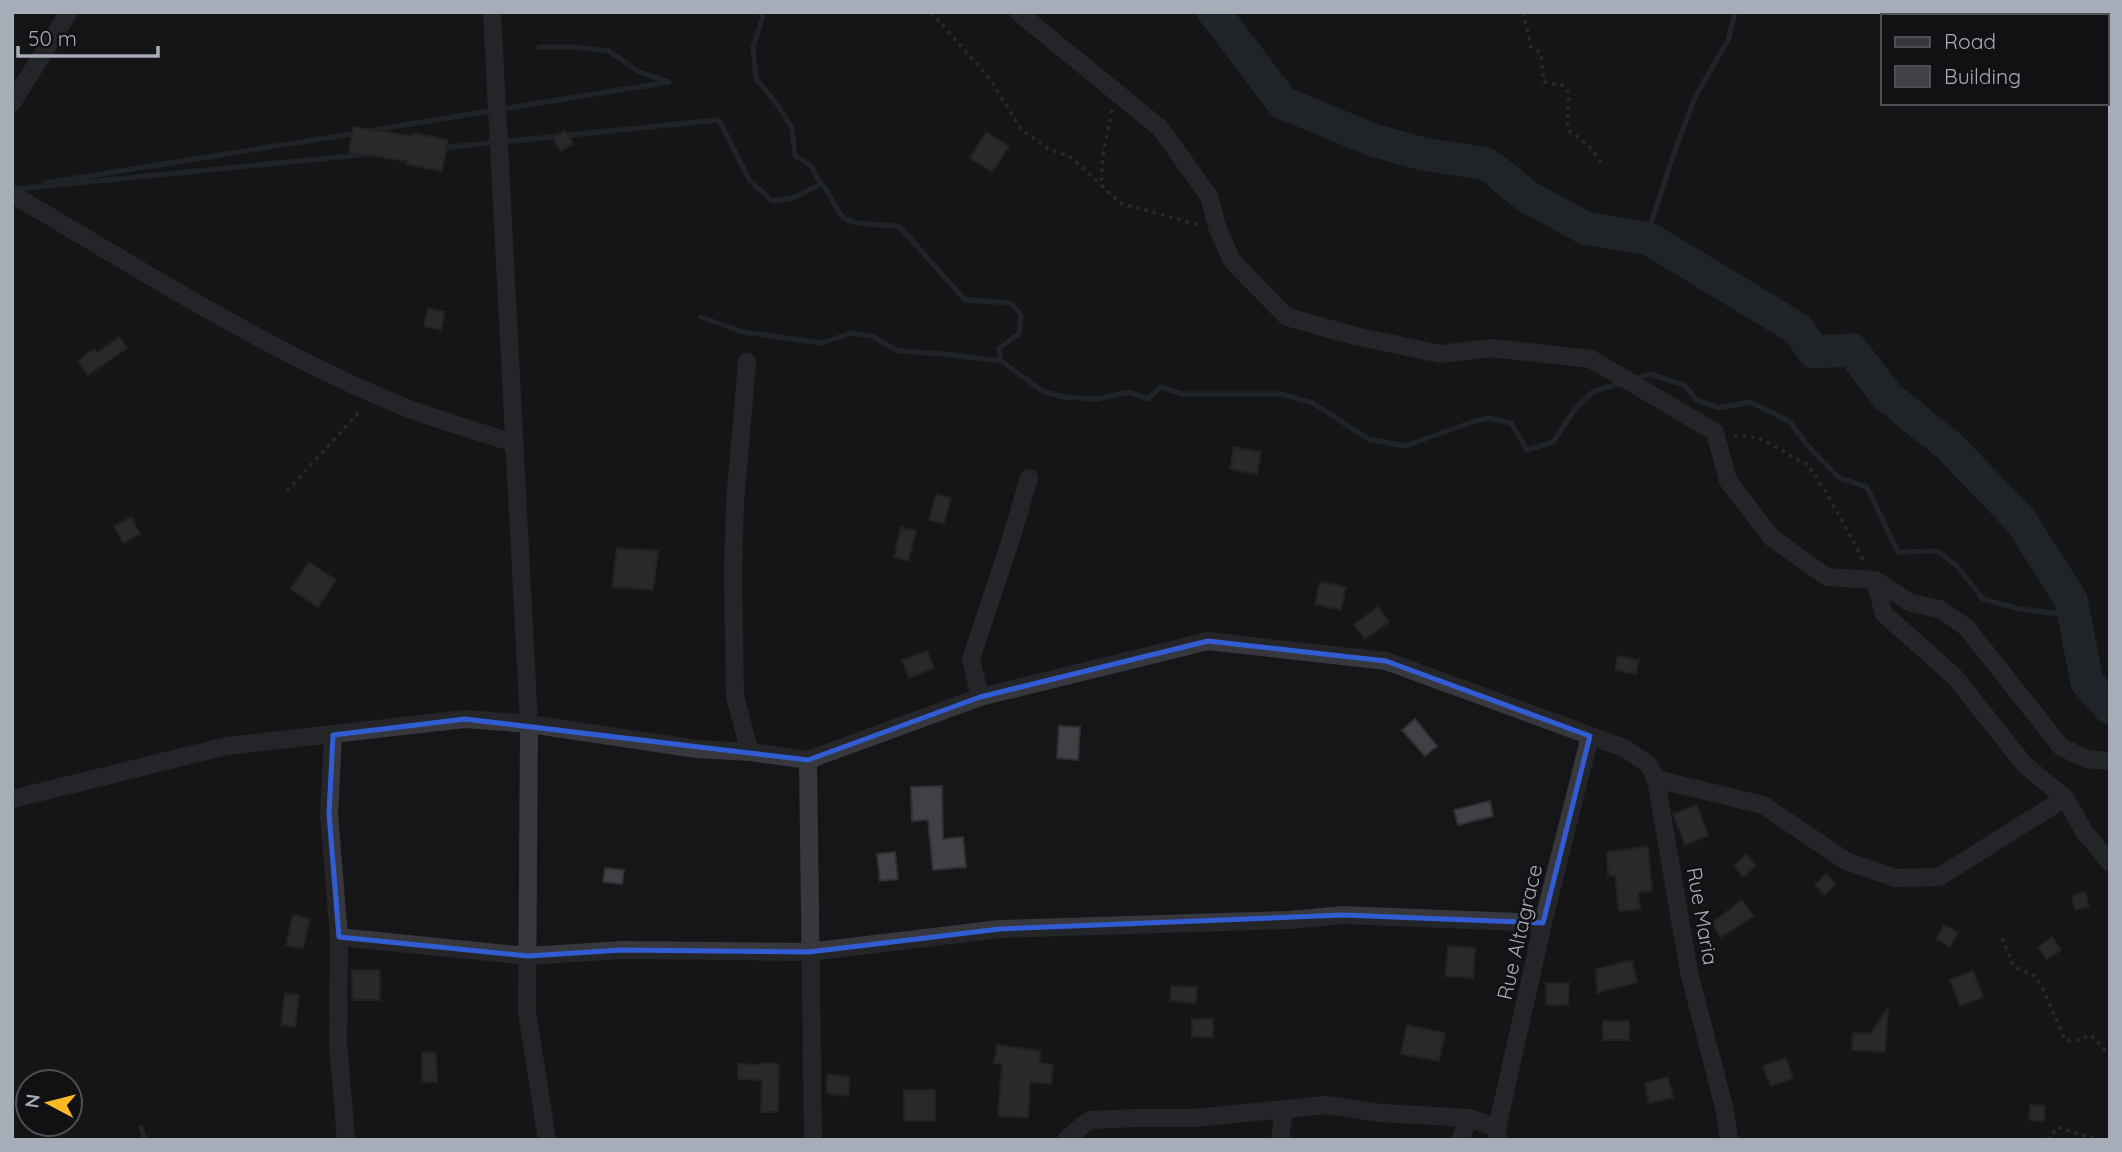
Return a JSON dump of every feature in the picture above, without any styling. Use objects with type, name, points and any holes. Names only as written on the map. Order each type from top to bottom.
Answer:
[{"type":"street","points":[[12,103],[69,12]]},
{"type":"street","points":[[492,12],[528,724],[527,1011],[547,1140]]},
{"type":"street","points":[[1018,12],[1160,128],[1209,196],[1219,230],[1233,262],[1287,317],[1355,336],[1441,354],[1491,348],[1591,359],[1715,432],[1728,481],[1772,538],[1827,577],[1875,580],[1911,603],[1940,609],[1967,628],[2061,747],[2087,759],[2110,761]]},
{"type":"street","points":[[12,194],[225,318],[376,394],[399,405],[513,443]]},
{"type":"street","points":[[747,362],[734,503],[733,575],[735,697],[750,752]]},
{"type":"street","points":[[980,697],[971,659],[1029,478]]},
{"type":"street","points":[[1875,580],[1884,614],[1955,677],[2025,765],[2065,798],[2085,833],[2110,862]]},
{"type":"street","points":[[12,799],[227,746],[465,719],[528,724],[697,749],[750,752],[808,760],[980,697],[1208,641],[1386,661],[1624,748],[1648,764],[1656,779],[1763,804],[1846,861],[1896,878],[1939,877],[2065,798]]},
{"type":"street","points":[[333,735],[329,814],[339,937],[338,1043],[346,1140]]},
{"type":"street","name":"Rue Altagrace","points":[[1498,1134],[1543,923],[1590,736]]},
{"type":"street","points":[[808,760],[813,1140]]},
{"type":"street","name":"Rue Maria","points":[[1656,779],[1689,972],[1725,1111],[1729,1140]]},
{"type":"street","points":[[339,937],[528,956],[622,950],[809,952],[1000,929],[1290,920],[1343,915],[1543,923]]},
{"type":"street","points":[[1066,1140],[1090,1120],[1194,1118],[1326,1105],[1381,1114],[1469,1118],[1498,1134]]},
{"type":"street","points":[[1280,1140],[1284,1109]]},
{"type":"street","points":[[1460,1140],[1469,1118]]},
{"type":"path","points":[[931,12],[989,79],[1021,129],[1047,148],[1072,158],[1120,203],[1219,230]]},
{"type":"path","points":[[1523,12],[1531,47],[1541,53],[1544,82],[1565,86],[1569,93],[1566,129],[1588,145],[1604,166]]},
{"type":"path","points":[[1101,185],[1103,154],[1117,92]]},
{"type":"path","points":[[287,491],[376,394]]},
{"type":"path","points":[[1715,432],[1759,438],[1808,465],[1875,580]]},
{"type":"path","points":[[2002,938],[2014,967],[2035,976],[2066,1040],[2075,1041],[2091,1035],[2110,1055]]},
{"type":"path","points":[[2049,1140],[2057,1128],[2098,1140]]},
{"type":"highlighted area","points":[[1208,641],[1386,661],[1590,736],[1543,923],[1343,915],[1000,929],[809,952],[622,950],[528,956],[339,937],[329,814],[333,735],[465,719],[808,760],[980,697]]},
{"type":"building","points":[[353,127],[412,136],[413,133],[448,140],[442,171],[406,164],[407,161],[349,153]]},
{"type":"building","points":[[565,130],[573,144],[561,151],[553,138]]},
{"type":"building","points":[[986,132],[1009,146],[992,172],[970,158]]},
{"type":"building","points":[[428,308],[445,312],[441,330],[424,326]]},
{"type":"building","points":[[119,337],[127,348],[88,375],[78,361],[94,349],[97,353]]},
{"type":"building","points":[[1234,447],[1261,452],[1257,474],[1230,469]]},
{"type":"building","points":[[936,494],[951,498],[944,524],[929,520]]},
{"type":"building","points":[[131,517],[140,534],[123,543],[114,526]]},
{"type":"building","points":[[901,527],[916,531],[908,561],[894,557]]},
{"type":"building","points":[[617,548],[658,551],[653,590],[612,587]]},
{"type":"building","points":[[309,562],[336,580],[318,607],[291,589]]},
{"type":"building","points":[[1320,582],[1346,587],[1341,610],[1315,604]]},
{"type":"building","points":[[1378,607],[1389,622],[1365,639],[1354,625]]},
{"type":"building","points":[[927,651],[934,668],[909,678],[902,660]]},
{"type":"building","points":[[1618,656],[1639,660],[1636,674],[1615,670]]},
{"type":"building","points":[[1415,719],[1437,746],[1425,756],[1402,730]]},
{"type":"building","points":[[1059,726],[1080,727],[1078,760],[1057,758]]},
{"type":"building","points":[[942,786],[943,839],[963,837],[966,867],[933,870],[928,820],[912,821],[911,787]]},
{"type":"building","points":[[1490,801],[1493,816],[1458,825],[1454,810]]},
{"type":"building","points":[[1697,805],[1708,836],[1685,845],[1673,814]]},
{"type":"building","points":[[1648,846],[1652,891],[1638,893],[1640,909],[1619,911],[1615,876],[1608,876],[1607,852]]},
{"type":"building","points":[[895,852],[898,879],[880,881],[877,854]]},
{"type":"building","points":[[1746,854],[1756,865],[1743,877],[1734,866]]},
{"type":"building","points":[[605,868],[624,870],[622,884],[603,882]]},
{"type":"building","points":[[1826,874],[1836,884],[1825,895],[1815,885]]},
{"type":"building","points":[[2085,892],[2089,907],[2075,910],[2072,896]]},
{"type":"building","points":[[1742,900],[1754,916],[1721,937],[1712,923]]},
{"type":"building","points":[[293,915],[310,919],[303,949],[286,945]]},
{"type":"building","points":[[1944,925],[1958,933],[1950,947],[1936,939]]},
{"type":"building","points":[[2052,937],[2061,950],[2047,959],[2038,947]]},
{"type":"building","points":[[1448,946],[1475,948],[1473,978],[1445,976]]},
{"type":"building","points":[[1632,960],[1637,982],[1597,993],[1596,969]]},
{"type":"building","points":[[352,970],[380,970],[380,1000],[352,1000]]},
{"type":"building","points":[[1973,971],[1983,997],[1960,1006],[1950,980]]},
{"type":"building","points":[[1546,983],[1569,983],[1568,1005],[1546,1005]]},
{"type":"building","points":[[1171,986],[1197,987],[1196,1003],[1170,1001]]},
{"type":"building","points":[[285,993],[299,995],[295,1027],[281,1025]]},
{"type":"building","points":[[1888,1007],[1885,1052],[1852,1050],[1853,1033],[1871,1034]]},
{"type":"building","points":[[1192,1019],[1213,1019],[1213,1037],[1192,1037]]},
{"type":"building","points":[[1603,1021],[1629,1021],[1629,1040],[1603,1040]]},
{"type":"building","points":[[1407,1025],[1445,1033],[1439,1061],[1401,1054]]},
{"type":"building","points":[[997,1045],[1041,1051],[1040,1063],[1053,1065],[1051,1084],[1030,1082],[1028,1118],[998,1116],[1002,1064],[994,1063]]},
{"type":"building","points":[[436,1052],[437,1082],[422,1082],[422,1053]]},
{"type":"building","points":[[1786,1058],[1793,1078],[1771,1086],[1763,1066]]},
{"type":"building","points":[[738,1064],[779,1064],[778,1112],[761,1112],[762,1080],[738,1079]]},
{"type":"building","points":[[828,1074],[850,1077],[848,1096],[826,1093]]},
{"type":"building","points":[[1668,1077],[1673,1098],[1649,1103],[1645,1083]]},
{"type":"building","points":[[904,1090],[935,1090],[935,1121],[904,1121]]},
{"type":"building","points":[[2030,1105],[2045,1106],[2044,1121],[2029,1120]]},
{"type":"waterway","points":[[761,12],[763,16],[753,48],[756,79],[792,128],[795,156],[811,166],[821,184]]},
{"type":"waterway","points":[[1214,12],[1283,103],[1373,140],[1423,154],[1487,164],[1528,197],[1585,228],[1649,239],[1798,329],[1814,352],[1852,350],[1887,396],[1948,445],[2021,521],[2071,600],[2087,682],[2110,708]]},
{"type":"waterway","points":[[1649,239],[1651,223],[1674,153],[1695,97],[1728,40],[1734,17],[1732,12]]},
{"type":"waterway","points":[[367,131],[669,82],[639,72],[609,51],[539,47]]},
{"type":"waterway","points":[[440,148],[719,120],[750,181],[772,201],[793,198],[821,184],[840,214],[848,220],[900,227],[965,300],[1011,303],[1021,315],[1019,334],[999,348],[1001,361],[1044,392],[1064,397],[1096,399],[1129,392],[1148,399],[1161,387],[1182,394],[1281,394],[1313,403],[1368,439],[1405,446],[1489,418],[1511,423],[1527,450],[1553,442],[1575,409],[1594,391],[1623,383]]},
{"type":"waterway","points":[[45,183],[357,133]]},
{"type":"waterway","points":[[15,189],[371,154]]},
{"type":"waterway","points":[[701,317],[743,332],[822,343],[851,333],[872,336],[898,351],[1001,361]]},
{"type":"waterway","points":[[1635,379],[1650,374],[1684,385],[1697,400],[1718,408],[1750,402],[1790,422],[1807,445],[1839,478],[1867,487],[1898,552],[1937,551],[1957,566],[1983,599],[2020,609],[2075,616]]},
{"type":"waterway","points":[[141,1127],[145,1140]]}]
